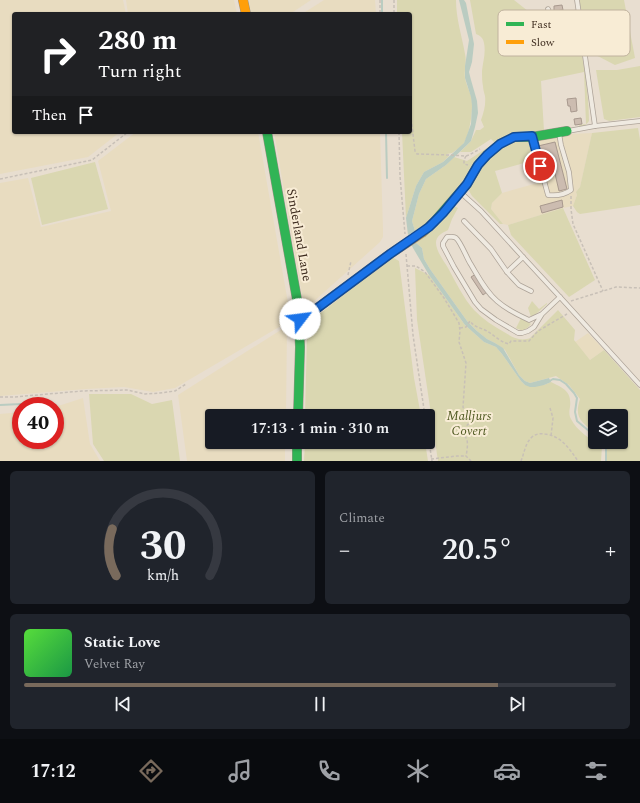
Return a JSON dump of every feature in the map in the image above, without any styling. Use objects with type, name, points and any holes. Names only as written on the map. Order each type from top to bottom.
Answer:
[{"type":"street","points":[[243,0],[246,12]]},
{"type":"street","points":[[300,319],[304,318],[390,254],[423,232],[434,222],[467,184],[478,165],[500,144],[514,137],[563,132]]},
{"type":"street","name":"Sinderland Lane","points":[[267,134],[300,319],[298,409]]},
{"type":"street","points":[[297,461],[298,449]]},
{"type":"lane","points":[[577,0],[579,10]]},
{"type":"lane","points":[[585,56],[594,126]]},
{"type":"lane","points":[[532,136],[548,195],[556,196],[571,190],[569,172],[561,145],[563,132],[594,126],[640,121]]},
{"type":"lane","points":[[460,192],[481,211],[640,385]]},
{"type":"lane","points":[[464,221],[491,249],[507,272],[519,285],[531,291]]},
{"type":"lane","points":[[542,314],[530,320],[496,301],[466,256],[458,239],[456,237],[447,237],[443,243],[447,254],[475,302],[496,320],[512,330],[518,333],[528,332],[534,327],[542,314],[560,297]]},
{"type":"lane","points":[[507,272],[523,257]]},
{"type":"path","points":[[380,0],[380,12]]},
{"type":"path","points":[[394,0],[394,12]]},
{"type":"path","points":[[412,126],[415,151],[417,154],[466,156],[464,160]]},
{"type":"path","points":[[0,179],[92,160],[125,134]]},
{"type":"path","points":[[398,134],[405,236]]},
{"type":"path","points":[[571,190],[573,224],[603,291]]},
{"type":"path","points":[[406,251],[413,335],[424,409]]},
{"type":"path","points":[[407,266],[416,266],[425,272],[444,298],[459,323],[459,342],[466,363],[463,407],[470,422],[464,430],[468,447],[466,456]]},
{"type":"path","points":[[566,304],[571,301],[616,287],[640,288]]},
{"type":"path","points":[[459,328],[466,327],[470,321]]},
{"type":"path","points":[[0,397],[82,391],[127,390],[145,394],[160,393],[175,391],[186,384]]},
{"type":"path","points":[[550,408],[553,418],[551,436]]},
{"type":"path","points":[[521,461],[528,442],[539,434],[559,439],[571,451],[578,461]]},
{"type":"path","points":[[430,449],[432,460],[466,456],[471,461]]},
{"type":"shaded area","points":[[0,0],[123,0],[126,12],[12,12],[12,134],[117,134],[88,157],[0,174]]},
{"type":"shaded area","points":[[126,0],[234,0],[237,12],[128,12]]},
{"type":"shaded area","points":[[247,0],[311,0],[293,12],[250,12]]},
{"type":"shaded area","points":[[324,0],[375,0],[376,12],[305,12]]},
{"type":"shaded area","points":[[459,0],[464,0],[466,3],[474,44],[469,72],[477,101],[478,113],[475,127],[471,141],[446,165],[426,179],[419,194],[412,221],[415,231],[408,235],[406,218],[416,186],[424,172],[443,162],[464,143],[471,124],[471,97],[465,78],[465,66],[469,40]]},
{"type":"shaded area","points":[[592,133],[580,187],[576,192],[577,195],[573,206],[508,225],[503,224],[491,210],[492,203],[502,193],[541,182],[529,141],[570,134]]},
{"type":"shaded area","points":[[133,134],[258,134],[291,320],[175,388],[153,392],[124,387],[0,396],[0,183],[28,178],[41,227],[111,211],[98,161]]},
{"type":"shaded area","points":[[274,134],[380,134],[383,237],[380,242],[312,303],[305,305],[303,301]]},
{"type":"shaded area","points":[[415,242],[422,248],[424,259],[430,269],[467,321],[487,339],[503,348],[519,375],[525,381],[530,383],[549,378],[551,382],[535,387],[525,385],[496,347],[484,342],[465,325],[429,275],[411,244]]},
{"type":"shaded area","points":[[287,326],[286,409],[205,409],[205,449],[285,449],[285,461],[187,461],[178,395]]},
{"type":"shaded area","points":[[588,333],[604,350],[590,360],[575,342]]},
{"type":"shaded area","points":[[83,398],[90,444],[100,461],[0,461],[0,414],[12,413],[12,449],[64,449],[64,404]]},
{"type":"green space","points":[[397,0],[456,0],[458,21],[466,57],[465,78],[472,101],[470,127],[464,143],[452,153],[447,154],[446,155],[449,156],[443,162],[424,172],[416,186],[406,218],[402,134],[412,134],[412,12],[397,12]]},
{"type":"green space","points":[[470,0],[514,0],[527,10],[498,10],[498,56],[582,56],[588,95],[589,121],[586,124],[584,72],[541,81],[544,131],[496,144],[491,139],[471,152],[460,152],[471,141],[476,130],[480,130],[484,127],[481,120],[485,102],[482,71],[485,47],[482,38],[476,34]]},
{"type":"green space","points":[[579,0],[624,0],[626,10],[581,10]]},
{"type":"green space","points":[[630,32],[635,58],[615,65],[598,56],[630,56]]},
{"type":"green space","points":[[640,66],[640,117],[609,121],[604,119],[596,70],[617,70]]},
{"type":"green space","points":[[586,124],[584,126],[581,127],[579,125]]},
{"type":"green space","points":[[638,128],[640,140],[640,205],[580,214],[577,212],[573,206],[577,195],[576,192],[580,187],[592,133]]},
{"type":"green space","points":[[529,141],[535,160],[495,171],[502,193],[492,203],[491,209],[503,224],[500,224],[472,196],[469,191],[469,187],[478,170],[508,142]]},
{"type":"green space","points":[[490,146],[450,198],[423,226],[415,231],[412,221],[419,194],[426,179],[446,165],[454,157],[467,161]]},
{"type":"green space","points":[[95,162],[108,209],[42,225],[31,178]]},
{"type":"green space","points":[[454,206],[458,208],[448,230],[437,238],[436,246],[440,256],[460,290],[474,310],[488,322],[513,337],[526,339],[530,338],[558,310],[575,330],[574,340],[590,360],[604,350],[640,390],[640,461],[607,461],[607,449],[628,449],[628,409],[588,409],[588,427],[578,415],[578,405],[580,399],[569,385],[556,376],[530,383],[525,381],[519,375],[505,350],[487,339],[467,321],[430,269],[424,259],[422,248],[415,242]]},
{"type":"green space","points":[[563,208],[595,280],[569,297],[511,235],[508,225]]},
{"type":"green space","points":[[392,257],[399,261],[414,378],[420,409],[305,409],[308,323]]},
{"type":"green space","name":"Malljurs Covert","points":[[415,268],[429,275],[465,325],[484,342],[496,347],[525,385],[544,385],[551,382],[566,391],[570,397],[570,418],[580,431],[588,437],[588,449],[602,449],[601,461],[438,461],[435,441],[435,409],[430,409],[417,320]]},
{"type":"green space","points":[[532,301],[539,309],[547,304],[531,317],[528,308]]},
{"type":"green space","points":[[521,318],[531,324],[524,330],[516,328]]},
{"type":"green space","points":[[89,394],[131,394],[152,404],[172,400],[180,461],[104,461],[93,444]]},
{"type":"green space","points":[[305,449],[426,449],[428,461],[304,461]]},
{"type":"building","points":[[562,5],[563,10],[554,10],[554,6]]},
{"type":"building","points":[[576,98],[577,111],[571,112],[567,99]]},
{"type":"building","points":[[581,118],[582,124],[575,125],[574,119]]},
{"type":"building","points":[[555,142],[567,189],[559,191],[550,152],[540,155],[538,146]]},
{"type":"building","points":[[562,200],[563,207],[542,213],[540,206]]},
{"type":"building","points":[[476,274],[487,292],[483,295],[471,277]]},
{"type":"waterway","points":[[382,0],[382,12]]},
{"type":"waterway","points":[[386,134],[387,178]]},
{"type":"waterway","points":[[548,382],[553,379],[560,380],[574,393],[577,398],[575,412],[577,421],[588,430]]},
{"type":"waterway","points":[[0,405],[12,404]]},
{"type":"waterway","points":[[606,449],[606,461]]},
{"type":"traffic: fast","points":[[423,232],[434,222],[467,184],[478,165],[500,144],[514,137],[532,137],[567,131]]},
{"type":"traffic: fast","points":[[267,134],[298,305],[300,347],[298,409]]},
{"type":"traffic: fast","points":[[297,449],[297,461]]},
{"type":"traffic: slow","points":[[243,0],[246,12]]},
{"type":"traffic: slow","points":[[390,254],[423,232]]},
{"type":"traffic: slow","points":[[300,319],[304,318],[390,254]]},
{"type":"route","points":[[300,319],[304,318],[429,227],[443,213],[467,184],[478,165],[500,144],[514,137],[532,136],[540,166]]}]
